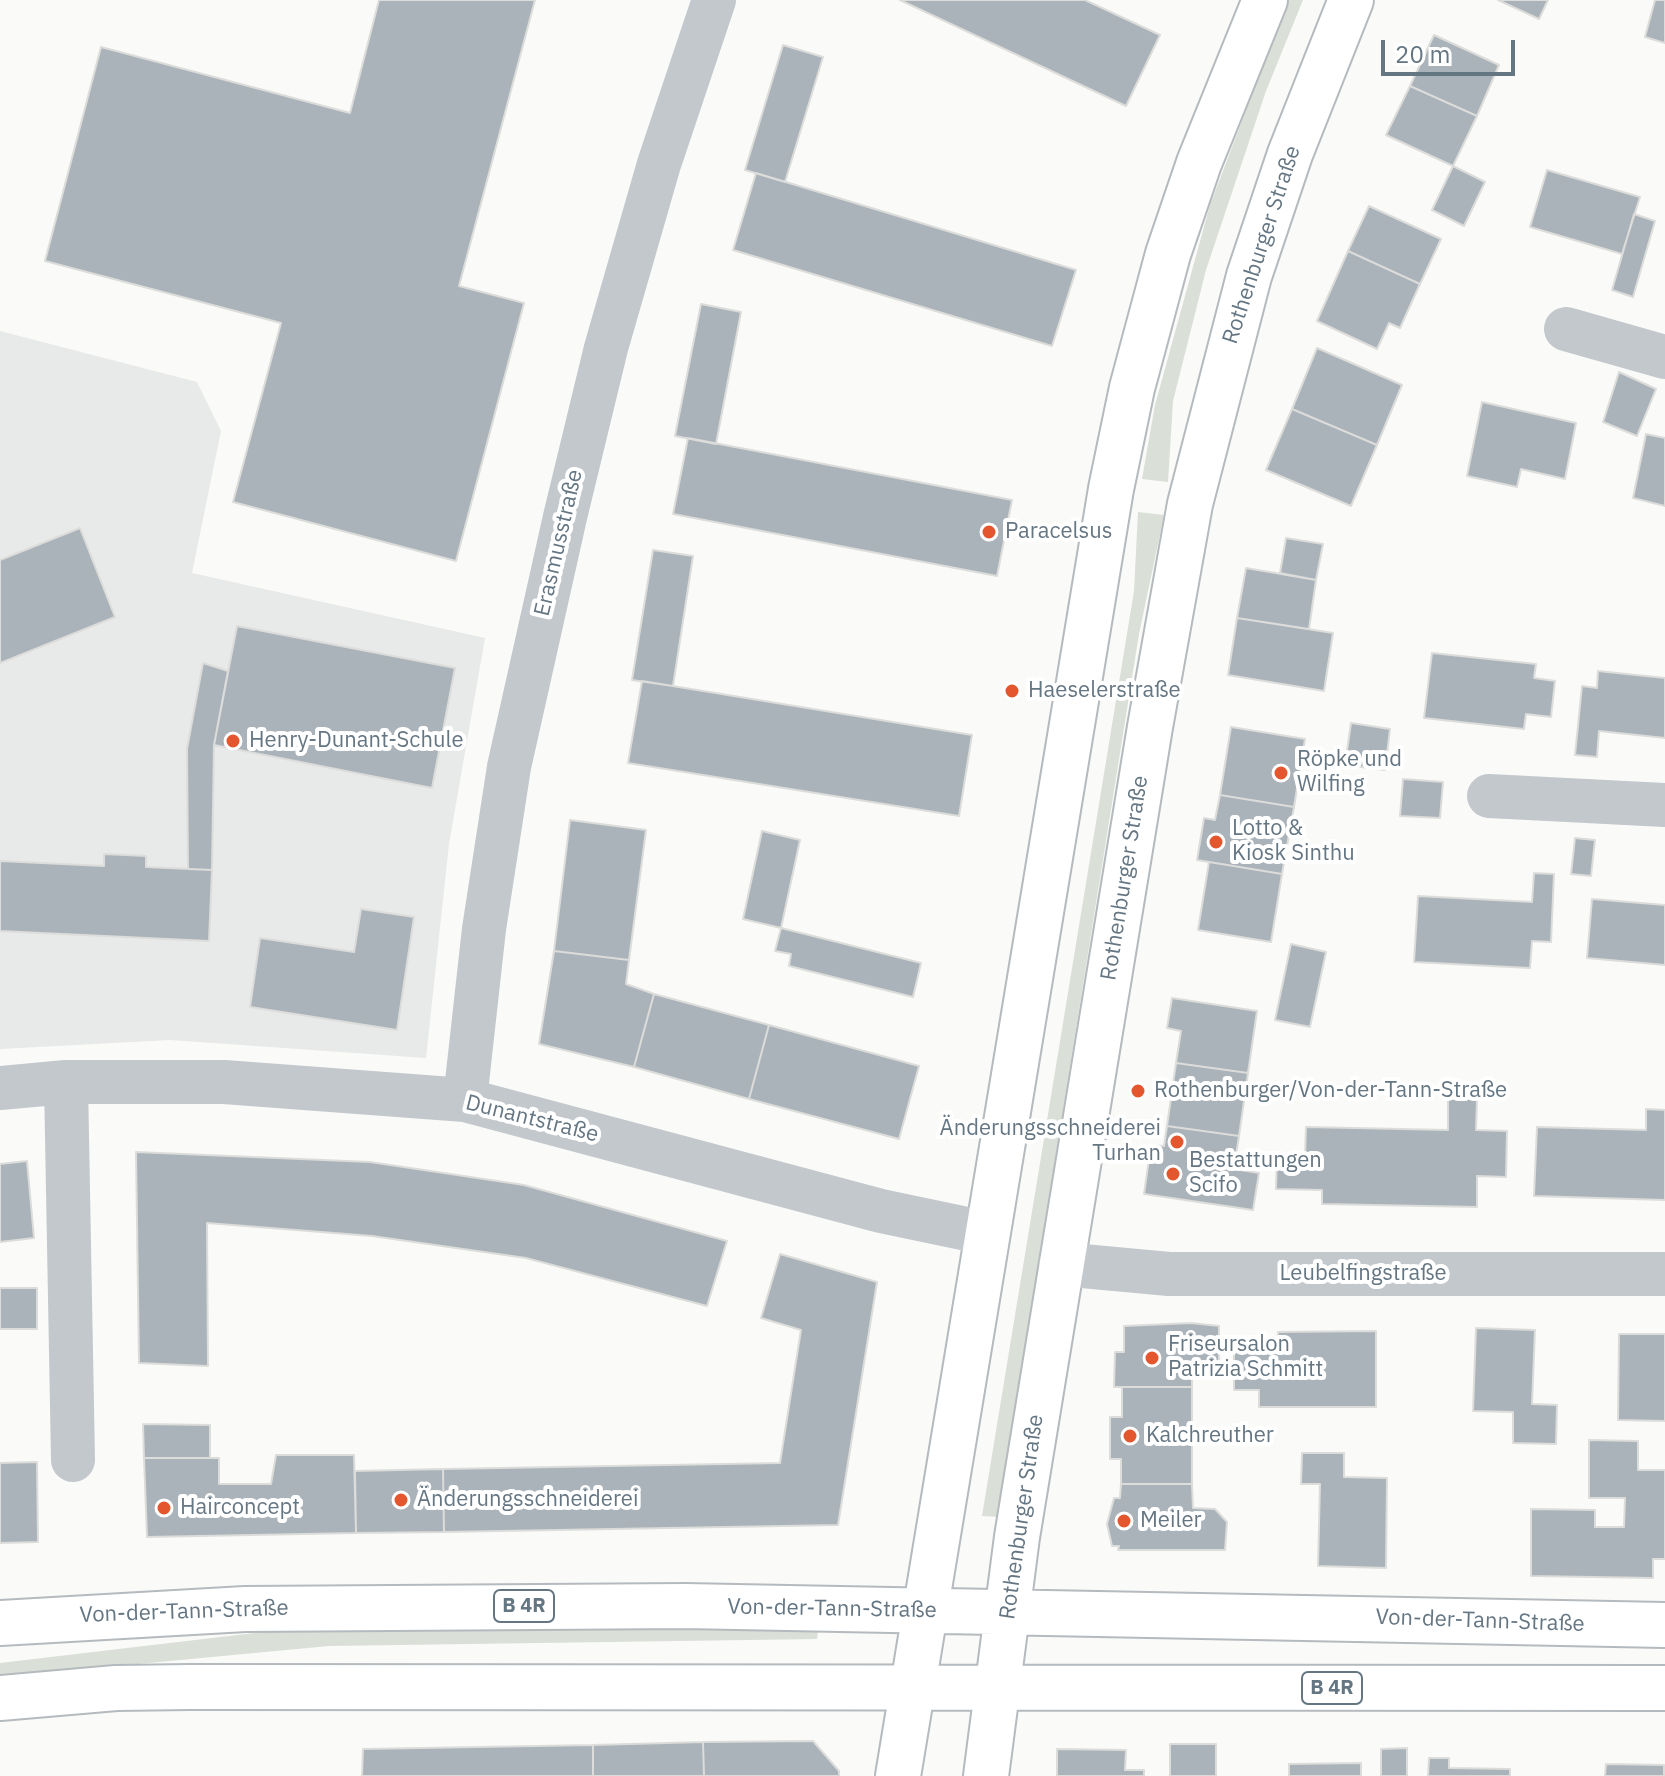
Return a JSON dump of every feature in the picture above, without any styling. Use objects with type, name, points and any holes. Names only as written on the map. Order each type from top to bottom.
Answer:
[{"type":"main road","points":[[898,1776],[1093,589],[1132,388],[1176,231],[1265,0]]},
{"type":"main road","name":"Rothenburger Straße","points":[[986,1776],[1061,1264],[1190,504],[1249,276],[1290,154],[1351,0]]},
{"type":"main road","name":"Von-der-Tann-Straße","points":[[0,1623],[109,1614],[366,1606],[925,1610],[1665,1625]]},
{"type":"main road","name":"B 4R","points":[[0,1698],[131,1687],[912,1690],[1665,1688]]},
{"type":"street","name":"Erasmusstraße","points":[[465,1100],[484,929],[509,767],[561,531],[606,348],[659,164],[714,0]]},
{"type":"street","points":[[1566,329],[1665,357]]},
{"type":"street","points":[[1489,796],[1665,805]]},
{"type":"street","name":"Dunantstraße","points":[[0,1088],[66,1082],[224,1082],[465,1100],[881,1211],[986,1233]]},
{"type":"street","points":[[66,1082],[73,1460]]},
{"type":"street","name":"Leubelfingstraße","points":[[1061,1264],[1169,1274],[1665,1274]]},
{"type":"shaded area","points":[[1288,0],[1303,0],[1266,91],[1206,270],[1173,401],[1168,482],[1142,479],[1155,405],[1210,205]]},
{"type":"shaded area","name":"Henry-Dunant-Schule","points":[[0,331],[197,382],[221,431],[192,573],[485,638],[449,844],[426,1058],[170,1040],[0,1049]]},
{"type":"shaded area","points":[[1138,512],[1164,515],[1139,634],[998,1517],[982,1516],[1134,591]]},
{"type":"shaded area","points":[[280,1630],[818,1630],[817,1639],[329,1646],[0,1677],[0,1663]]},
{"type":"building","points":[[379,0],[535,0],[459,286],[524,303],[456,561],[233,502],[281,323],[45,261],[101,47],[350,113]]},
{"type":"building","points":[[900,0],[1085,0],[1160,35],[1126,106]]},
{"type":"building","points":[[1498,0],[1548,0],[1539,19]]},
{"type":"building","points":[[1655,0],[1665,0],[1665,43],[1645,37]]},
{"type":"building","points":[[1434,35],[1499,65],[1477,116],[1410,86]]},
{"type":"building","points":[[783,45],[823,57],[785,182],[745,170]]},
{"type":"building","points":[[1410,86],[1477,116],[1453,166],[1386,135]]},
{"type":"building","points":[[1453,166],[1485,182],[1464,226],[1432,210]]},
{"type":"building","points":[[1547,170],[1640,197],[1622,254],[1530,227]]},
{"type":"building","points":[[756,173],[1076,270],[1052,346],[733,250]]},
{"type":"building","points":[[1369,206],[1441,239],[1420,284],[1348,251]]},
{"type":"building","points":[[1634,214],[1655,221],[1633,297],[1612,290]]},
{"type":"building","points":[[1348,251],[1420,284],[1400,328],[1389,323],[1377,349],[1317,321]]},
{"type":"building","points":[[701,304],[741,312],[716,444],[675,436]]},
{"type":"building","points":[[1317,348],[1402,385],[1377,445],[1292,409]]},
{"type":"building","points":[[1619,372],[1656,389],[1637,436],[1603,422]]},
{"type":"building","points":[[1482,402],[1576,423],[1565,479],[1521,469],[1517,487],[1467,476]]},
{"type":"building","points":[[1292,409],[1377,445],[1351,506],[1266,470]]},
{"type":"building","points":[[1646,434],[1665,438],[1665,506],[1633,498]]},
{"type":"building","points":[[688,438],[1012,500],[997,576],[673,514]]},
{"type":"building","points":[[80,528],[115,617],[0,663],[0,560]]},
{"type":"building","points":[[1286,538],[1323,544],[1316,580],[1280,573]]},
{"type":"building","points":[[653,550],[693,556],[673,686],[632,680]]},
{"type":"building","points":[[1246,568],[1316,580],[1309,629],[1237,618]]},
{"type":"building","points":[[1237,618],[1333,633],[1324,691],[1228,675]]},
{"type":"building","points":[[237,626],[455,668],[432,788],[214,745]]},
{"type":"building","points":[[1432,653],[1536,664],[1534,678],[1555,681],[1551,717],[1526,714],[1524,729],[1424,718]]},
{"type":"building","points":[[203,663],[228,671],[214,745],[212,870],[188,869],[187,749]]},
{"type":"building","points":[[1598,671],[1665,678],[1665,738],[1599,731],[1597,757],[1575,755],[1582,686],[1597,688]]},
{"type":"building","points":[[642,681],[972,735],[959,816],[628,763]]},
{"type":"building","points":[[1351,723],[1390,729],[1385,770],[1345,765]]},
{"type":"building","points":[[1231,727],[1305,739],[1294,807],[1220,795]]},
{"type":"building","points":[[1403,779],[1443,782],[1440,818],[1400,816]]},
{"type":"building","points":[[1220,795],[1294,807],[1282,874],[1197,860],[1204,818],[1215,820]]},
{"type":"building","points":[[570,820],[646,830],[629,960],[554,951]]},
{"type":"building","points":[[762,831],[800,840],[781,928],[743,919]]},
{"type":"building","points":[[1575,838],[1595,840],[1591,876],[1571,874]]},
{"type":"building","points":[[104,854],[146,856],[146,867],[212,870],[209,941],[0,931],[0,861],[104,866]]},
{"type":"building","points":[[1209,862],[1282,874],[1271,942],[1198,930]]},
{"type":"building","points":[[1534,873],[1554,874],[1551,942],[1532,941],[1530,968],[1414,962],[1418,896],[1532,902]]},
{"type":"building","points":[[1592,899],[1665,905],[1665,965],[1587,958]]},
{"type":"building","points":[[361,909],[414,917],[397,1030],[250,1007],[260,938],[354,952]]},
{"type":"building","points":[[781,928],[921,963],[913,997],[789,966],[791,954],[775,951]]},
{"type":"building","points":[[1291,944],[1326,952],[1310,1027],[1275,1020]]},
{"type":"building","points":[[554,951],[629,960],[626,984],[654,994],[634,1067],[539,1044]]},
{"type":"building","points":[[654,994],[769,1025],[749,1099],[634,1067]]},
{"type":"building","points":[[1172,998],[1257,1011],[1248,1073],[1176,1063],[1181,1031],[1167,1028]]},
{"type":"building","points":[[769,1025],[919,1066],[899,1139],[749,1099]]},
{"type":"building","points":[[1176,1063],[1248,1073],[1239,1136],[1167,1126]]},
{"type":"building","points":[[1448,1099],[1477,1099],[1476,1130],[1507,1131],[1506,1177],[1477,1176],[1477,1207],[1322,1204],[1322,1190],[1276,1189],[1277,1156],[1305,1156],[1306,1127],[1448,1130]]},
{"type":"building","points":[[1646,1109],[1665,1110],[1665,1200],[1534,1196],[1537,1127],[1646,1130]]},
{"type":"building","points":[[1167,1126],[1239,1136],[1234,1169],[1259,1173],[1253,1210],[1144,1194],[1151,1145],[1164,1146]]},
{"type":"building","points":[[136,1152],[370,1162],[524,1185],[727,1241],[707,1306],[526,1258],[372,1236],[207,1223],[208,1366],[139,1363]]},
{"type":"building","points":[[27,1161],[34,1238],[0,1242],[0,1164]]},
{"type":"building","points":[[780,1254],[877,1282],[838,1525],[444,1532],[443,1469],[780,1463],[801,1330],[761,1318]]},
{"type":"building","points":[[0,1288],[37,1288],[37,1329],[0,1329]]},
{"type":"building","points":[[1191,1323],[1219,1326],[1219,1365],[1192,1365],[1192,1387],[1114,1387],[1115,1352],[1124,1352],[1124,1326]]},
{"type":"building","points":[[1476,1328],[1535,1330],[1532,1404],[1557,1405],[1556,1444],[1513,1443],[1513,1412],[1473,1411]]},
{"type":"building","points":[[1376,1331],[1376,1407],[1259,1407],[1259,1390],[1234,1390],[1234,1351],[1277,1351],[1278,1332]]},
{"type":"building","points":[[1619,1334],[1665,1334],[1665,1421],[1618,1420]]},
{"type":"building","points":[[1122,1387],[1192,1387],[1192,1484],[1121,1484],[1121,1459],[1110,1459],[1110,1417],[1122,1417]]},
{"type":"building","points":[[143,1424],[210,1425],[210,1458],[144,1458]]},
{"type":"building","points":[[1589,1440],[1638,1441],[1638,1470],[1665,1470],[1665,1559],[1653,1559],[1653,1578],[1531,1576],[1531,1509],[1595,1510],[1595,1527],[1624,1527],[1625,1498],[1589,1498]]},
{"type":"building","points":[[1302,1453],[1344,1453],[1344,1477],[1387,1478],[1386,1568],[1318,1566],[1320,1484],[1301,1484]]},
{"type":"building","points":[[276,1455],[354,1455],[356,1533],[147,1537],[144,1458],[219,1458],[219,1484],[271,1484]]},
{"type":"building","points":[[37,1462],[38,1542],[0,1543],[0,1463]]},
{"type":"building","points":[[443,1469],[444,1532],[356,1533],[355,1471]]},
{"type":"building","points":[[1121,1484],[1192,1484],[1193,1508],[1215,1509],[1227,1522],[1225,1550],[1118,1550],[1119,1546],[1112,1546],[1107,1524],[1114,1498],[1120,1498]]},
{"type":"building","points":[[813,1741],[839,1771],[839,1776],[704,1776],[703,1742]]},
{"type":"building","points":[[703,1742],[704,1776],[593,1776],[593,1745]]},
{"type":"building","points":[[1170,1744],[1216,1744],[1216,1776],[1170,1776]]},
{"type":"building","points":[[593,1745],[593,1776],[362,1776],[363,1749]]},
{"type":"building","points":[[1407,1748],[1407,1776],[1381,1776],[1381,1749]]},
{"type":"building","points":[[1057,1749],[1126,1750],[1125,1770],[1144,1770],[1144,1776],[1057,1776]]},
{"type":"building","points":[[1429,1758],[1449,1758],[1449,1768],[1510,1769],[1510,1776],[1428,1776]]},
{"type":"building","points":[[1361,1763],[1361,1776],[1289,1776],[1289,1764]]},
{"type":"building","points":[[1606,1764],[1664,1765],[1664,1776],[1605,1776]]},
{"type":"place","name":"Paracelsus","points":[[989,532]]},
{"type":"place","name":"Haeselerstraße","points":[[1012,691]]},
{"type":"place","name":"Henry-Dunant-Schule","points":[[233,741]]},
{"type":"place","name":"Röpke und Wilfing","points":[[1281,773]]},
{"type":"place","name":"Lotto & Kiosk Sinthu","points":[[1216,842]]},
{"type":"place","name":"Rothenburger/Von-der-Tann-Straße","points":[[1138,1091]]},
{"type":"place","name":"Änderungsschneiderei Turhan","points":[[1177,1142]]},
{"type":"place","name":"Bestattungen Scifo","points":[[1173,1174]]},
{"type":"place","name":"Friseursalon Patrizia Schmitt","points":[[1152,1358]]},
{"type":"place","name":"Kalchreuther","points":[[1130,1436]]},
{"type":"place","name":"Änderungsschneiderei","points":[[401,1500]]},
{"type":"place","name":"Hairconcept","points":[[164,1508]]},
{"type":"place","name":"Meiler","points":[[1124,1521]]}]
